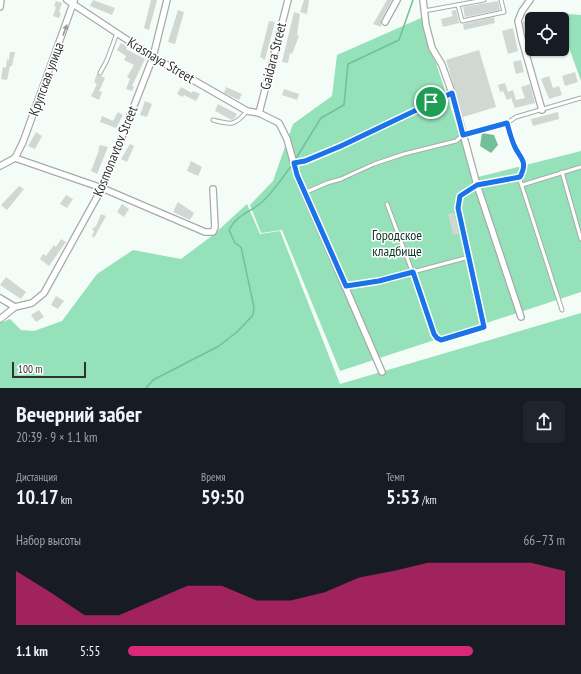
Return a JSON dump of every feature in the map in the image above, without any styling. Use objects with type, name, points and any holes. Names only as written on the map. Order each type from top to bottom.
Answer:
[{"type":"street","points":[[0,7],[1,0]]},
{"type":"street","name":"Krasnaya Street","points":[[67,0],[74,2],[117,33],[153,56],[247,111],[259,113],[279,122],[287,139],[297,175],[304,193],[346,286],[382,372]]},
{"type":"street","name":"Kosmonavtov Street","points":[[15,307],[32,303],[44,293],[102,188],[153,56],[166,0]]},
{"type":"street","name":"Gaidara Street","points":[[259,113],[288,0]]},
{"type":"street","points":[[385,22],[397,0]]},
{"type":"street","points":[[423,0],[432,48],[442,65],[452,93],[477,185],[521,317]]},
{"type":"street","points":[[530,0],[522,11],[518,21],[542,110]]},
{"type":"street","name":"Крупская улица","points":[[15,158],[23,142],[74,2]]},
{"type":"street","points":[[0,166],[15,158],[102,188],[205,232],[213,232],[215,227],[213,189]]},
{"type":"street","points":[[0,298],[15,307],[0,319]]},
{"type":"lane","points":[[424,11],[484,0]]},
{"type":"lane","points":[[458,5],[462,21],[504,12],[501,0]]},
{"type":"lane","points":[[100,73],[107,60],[117,33]]},
{"type":"lane","points":[[294,163],[305,161],[341,146],[452,93]]},
{"type":"lane","points":[[304,193],[327,183],[341,179],[374,164],[404,154],[456,141],[463,135],[507,123],[516,117],[581,98]]},
{"type":"lane","points":[[213,120],[226,124],[238,122],[247,111]]},
{"type":"lane","points":[[507,123],[514,147],[523,158],[523,170],[520,177],[522,185],[562,310]]},
{"type":"lane","points":[[522,185],[581,167]]},
{"type":"lane","points":[[562,172],[581,239]]},
{"type":"lane","points":[[387,204],[413,272],[434,334],[441,340],[484,327],[458,208],[460,196],[477,185],[520,177]]},
{"type":"lane","points":[[346,286],[379,281],[469,257]]},
{"type":"green space","points":[[569,14],[581,15],[581,81],[569,48]]},
{"type":"green space","name":"Городское кладбище","points":[[421,18],[474,178],[581,151],[581,292],[340,371],[282,230],[261,233],[250,205],[273,181],[293,124],[332,96],[337,55]]},
{"type":"green space","points":[[247,204],[260,234],[280,231],[340,384],[581,313],[581,388],[0,388],[0,323],[10,319],[21,330],[34,331],[62,321],[97,274],[133,250],[181,259],[213,235]]},
{"type":"shaded area","points":[[482,133],[494,135],[498,145],[491,153],[480,146]]},
{"type":"building","points":[[93,0],[115,8],[112,15],[90,6]]},
{"type":"building","points":[[151,0],[157,0],[149,30],[144,28]]},
{"type":"building","points":[[304,0],[309,0],[307,14],[300,12]]},
{"type":"building","points":[[387,0],[392,0],[381,20],[381,27],[373,24]]},
{"type":"building","points":[[56,1],[62,3],[59,18],[53,16]]},
{"type":"building","points":[[498,1],[500,10],[465,17],[463,7]]},
{"type":"building","points":[[178,10],[184,12],[175,44],[168,42]]},
{"type":"building","points":[[456,10],[459,23],[443,27],[441,19],[453,16],[451,11]]},
{"type":"building","points":[[294,12],[300,14],[297,35],[299,36],[292,54],[290,53],[288,63],[282,62]]},
{"type":"building","points":[[494,17],[495,23],[464,30],[463,24]]},
{"type":"building","points":[[269,21],[275,22],[265,60],[260,57]]},
{"type":"building","points":[[525,21],[525,34],[522,22]]},
{"type":"building","points":[[513,28],[518,51],[508,54],[502,31]]},
{"type":"building","points":[[121,43],[127,47],[126,49],[145,59],[132,86],[134,87],[132,91],[126,89],[130,79],[127,77],[134,65],[124,60],[126,56],[117,50]]},
{"type":"building","points":[[479,50],[496,107],[463,117],[446,60]]},
{"type":"building","points":[[10,52],[15,52],[12,66],[10,66],[7,80],[1,79],[3,67],[6,68],[7,59],[9,60]]},
{"type":"building","points":[[521,60],[524,72],[516,74],[513,62]]},
{"type":"building","points":[[575,72],[578,82],[565,86],[562,76]]},
{"type":"building","points":[[97,74],[105,78],[99,91],[102,92],[99,100],[91,96],[97,84],[94,82]]},
{"type":"building","points":[[549,76],[553,88],[559,86],[562,95],[549,99],[541,79]]},
{"type":"building","points":[[505,83],[508,92],[513,90],[516,100],[525,98],[521,87],[530,84],[535,103],[515,108],[511,98],[507,100],[503,91],[500,92],[498,85]]},
{"type":"building","points":[[181,87],[192,93],[193,91],[200,94],[196,101],[184,95],[183,97],[177,94]]},
{"type":"building","points":[[226,87],[242,94],[239,100],[224,93]]},
{"type":"building","points":[[284,89],[299,94],[297,100],[282,95]]},
{"type":"building","points":[[145,101],[152,104],[147,117],[140,115]]},
{"type":"building","points":[[218,104],[237,114],[235,118],[232,120],[215,111]]},
{"type":"building","points":[[118,112],[123,115],[116,128],[100,122],[102,116],[113,121]]},
{"type":"building","points":[[558,112],[559,119],[533,126],[531,119]]},
{"type":"building","points":[[36,132],[42,136],[35,149],[28,146]]},
{"type":"building","points":[[130,144],[134,146],[127,162],[121,159]]},
{"type":"building","points":[[100,145],[108,147],[97,174],[91,171]]},
{"type":"building","points":[[191,161],[202,167],[198,176],[187,171]]},
{"type":"building","points":[[19,186],[24,189],[7,210],[1,205]]},
{"type":"building","points":[[66,195],[73,199],[67,208],[60,204]]},
{"type":"building","points":[[178,202],[194,213],[190,220],[173,212]]},
{"type":"building","points":[[122,204],[129,209],[124,217],[117,212]]},
{"type":"building","points":[[454,213],[459,234],[453,235],[448,214]]},
{"type":"building","points":[[101,214],[106,216],[94,238],[92,236],[94,231],[92,229],[96,226]]},
{"type":"building","points":[[61,239],[66,242],[49,266],[40,259],[43,254],[46,256],[54,245],[56,247]]},
{"type":"building","points":[[6,277],[26,292],[21,299],[0,285]]},
{"type":"building","points":[[56,296],[64,301],[58,309],[51,305]]},
{"type":"building","points":[[39,310],[44,317],[36,322],[31,315]]},
{"type":"waterway","points":[[295,160],[321,118],[344,105],[348,64],[399,40],[413,0]]},
{"type":"waterway","points":[[146,388],[153,380],[219,346],[238,331],[253,315],[254,307],[241,247],[235,243],[229,230],[240,217],[266,198],[292,165]]},
{"type":"route","points":[[452,93],[463,135],[507,123],[514,147],[523,158],[523,170],[520,177],[477,185],[460,196],[458,208],[484,327],[441,340],[434,334],[413,272],[379,281],[364,282],[346,286],[304,193],[294,163],[305,161],[341,146],[431,102],[452,93]]}]
